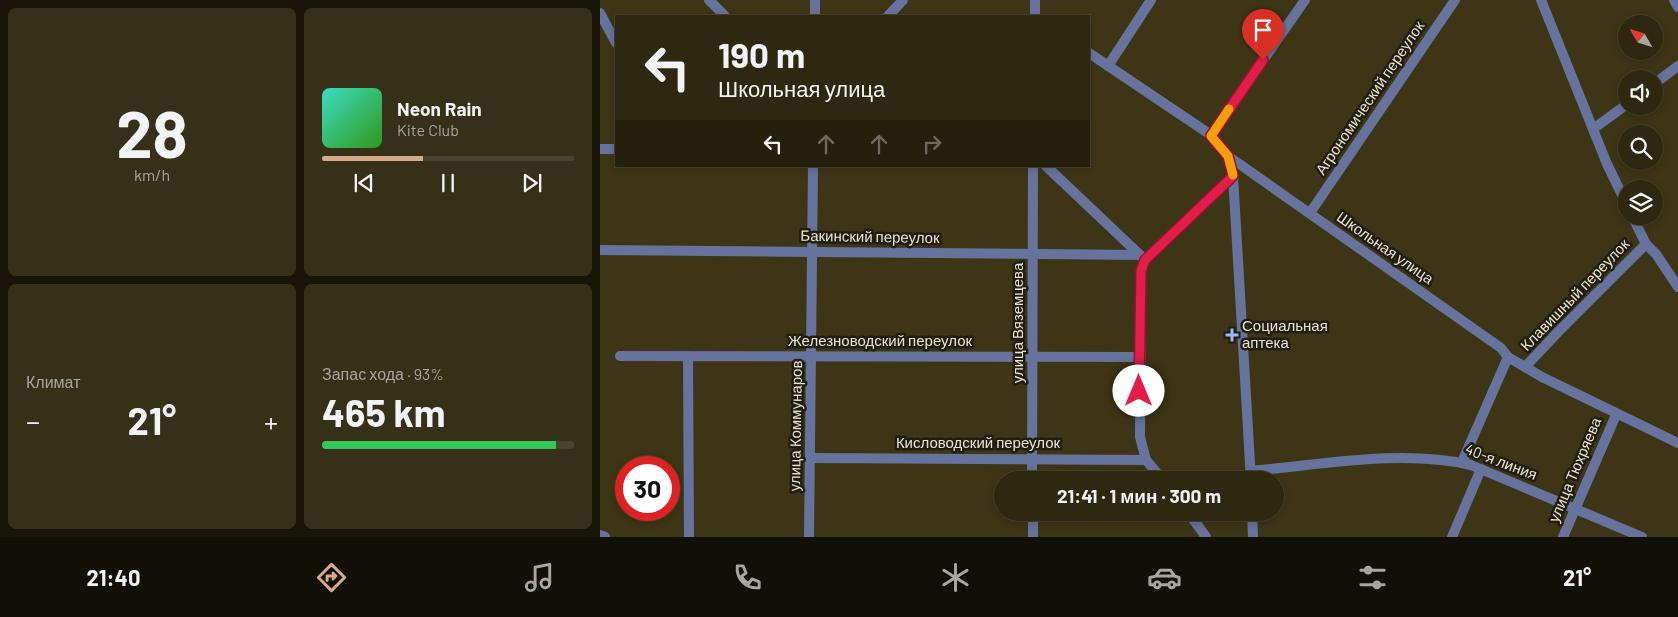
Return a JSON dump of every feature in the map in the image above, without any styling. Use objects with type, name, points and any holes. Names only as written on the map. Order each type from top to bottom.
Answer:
[{"type":"street","points":[[710,0],[724,15]]},
{"type":"street","points":[[815,0],[815,15]]},
{"type":"street","points":[[889,15],[903,0]]},
{"type":"street","points":[[1034,15],[1035,0]]},
{"type":"street","points":[[1108,66],[1151,0]]},
{"type":"street","points":[[1211,136],[1305,0]]},
{"type":"street","name":"Агрономический переулок","points":[[1310,213],[1455,0]]},
{"type":"street","points":[[1541,0],[1593,129],[1618,185]]},
{"type":"street","points":[[1674,0],[1678,7]]},
{"type":"street","points":[[600,14],[615,41]]},
{"type":"street","name":"Школьная улица","points":[[1090,54],[1211,136],[1228,156],[1501,348],[1508,357],[1616,415],[1678,443]]},
{"type":"street","points":[[1663,77],[1678,66]]},
{"type":"street","points":[[1593,129],[1618,111]]},
{"type":"street","points":[[600,149],[615,149]]},
{"type":"street","points":[[1228,156],[1233,176],[1250,471]]},
{"type":"street","name":"улица Коммунаров","points":[[810,537],[813,167]]},
{"type":"street","name":"улица Вяземцева","points":[[1032,471],[1034,167]]},
{"type":"street","points":[[1047,167],[1142,257]]},
{"type":"street","points":[[1155,471],[1146,460],[1140,437],[1142,257],[1233,176]]},
{"type":"street","points":[[1636,225],[1646,244],[1656,254],[1678,287]]},
{"type":"street","name":"Клавишный переулок","points":[[1526,367],[1559,330],[1646,244]]},
{"type":"street","name":"Бакинский переулок","points":[[600,250],[812,251],[1142,257]]},
{"type":"street","name":"Железноводский переулок","points":[[620,356],[1140,357]]},
{"type":"street","points":[[688,356],[689,537]]},
{"type":"street","name":"Клавишный переулок","points":[[1462,462],[1508,357]]},
{"type":"street","name":"улица Тюхряева","points":[[1563,537],[1616,415]]},
{"type":"street","name":"40-я линия","points":[[1284,472],[1419,457],[1462,462],[1642,537]]},
{"type":"street","name":"Кисловодский переулок","points":[[810,458],[1146,460]]},
{"type":"street","points":[[1452,537],[1481,469]]},
{"type":"street","points":[[1033,521],[1033,537]]},
{"type":"street","points":[[1194,521],[1206,537]]},
{"type":"street","points":[[1252,521],[1253,537]]},
{"type":"street","points":[[600,535],[605,537]]},
{"type":"slow traffic","points":[[1229,109],[1211,136],[1228,156],[1233,175]]},
{"type":"place","name":"Социальная аптека","points":[[1232,335]]},
{"type":"route","points":[[1139,391],[1141,271],[1145,260],[1233,176],[1228,156],[1211,136],[1263,60]]}]
